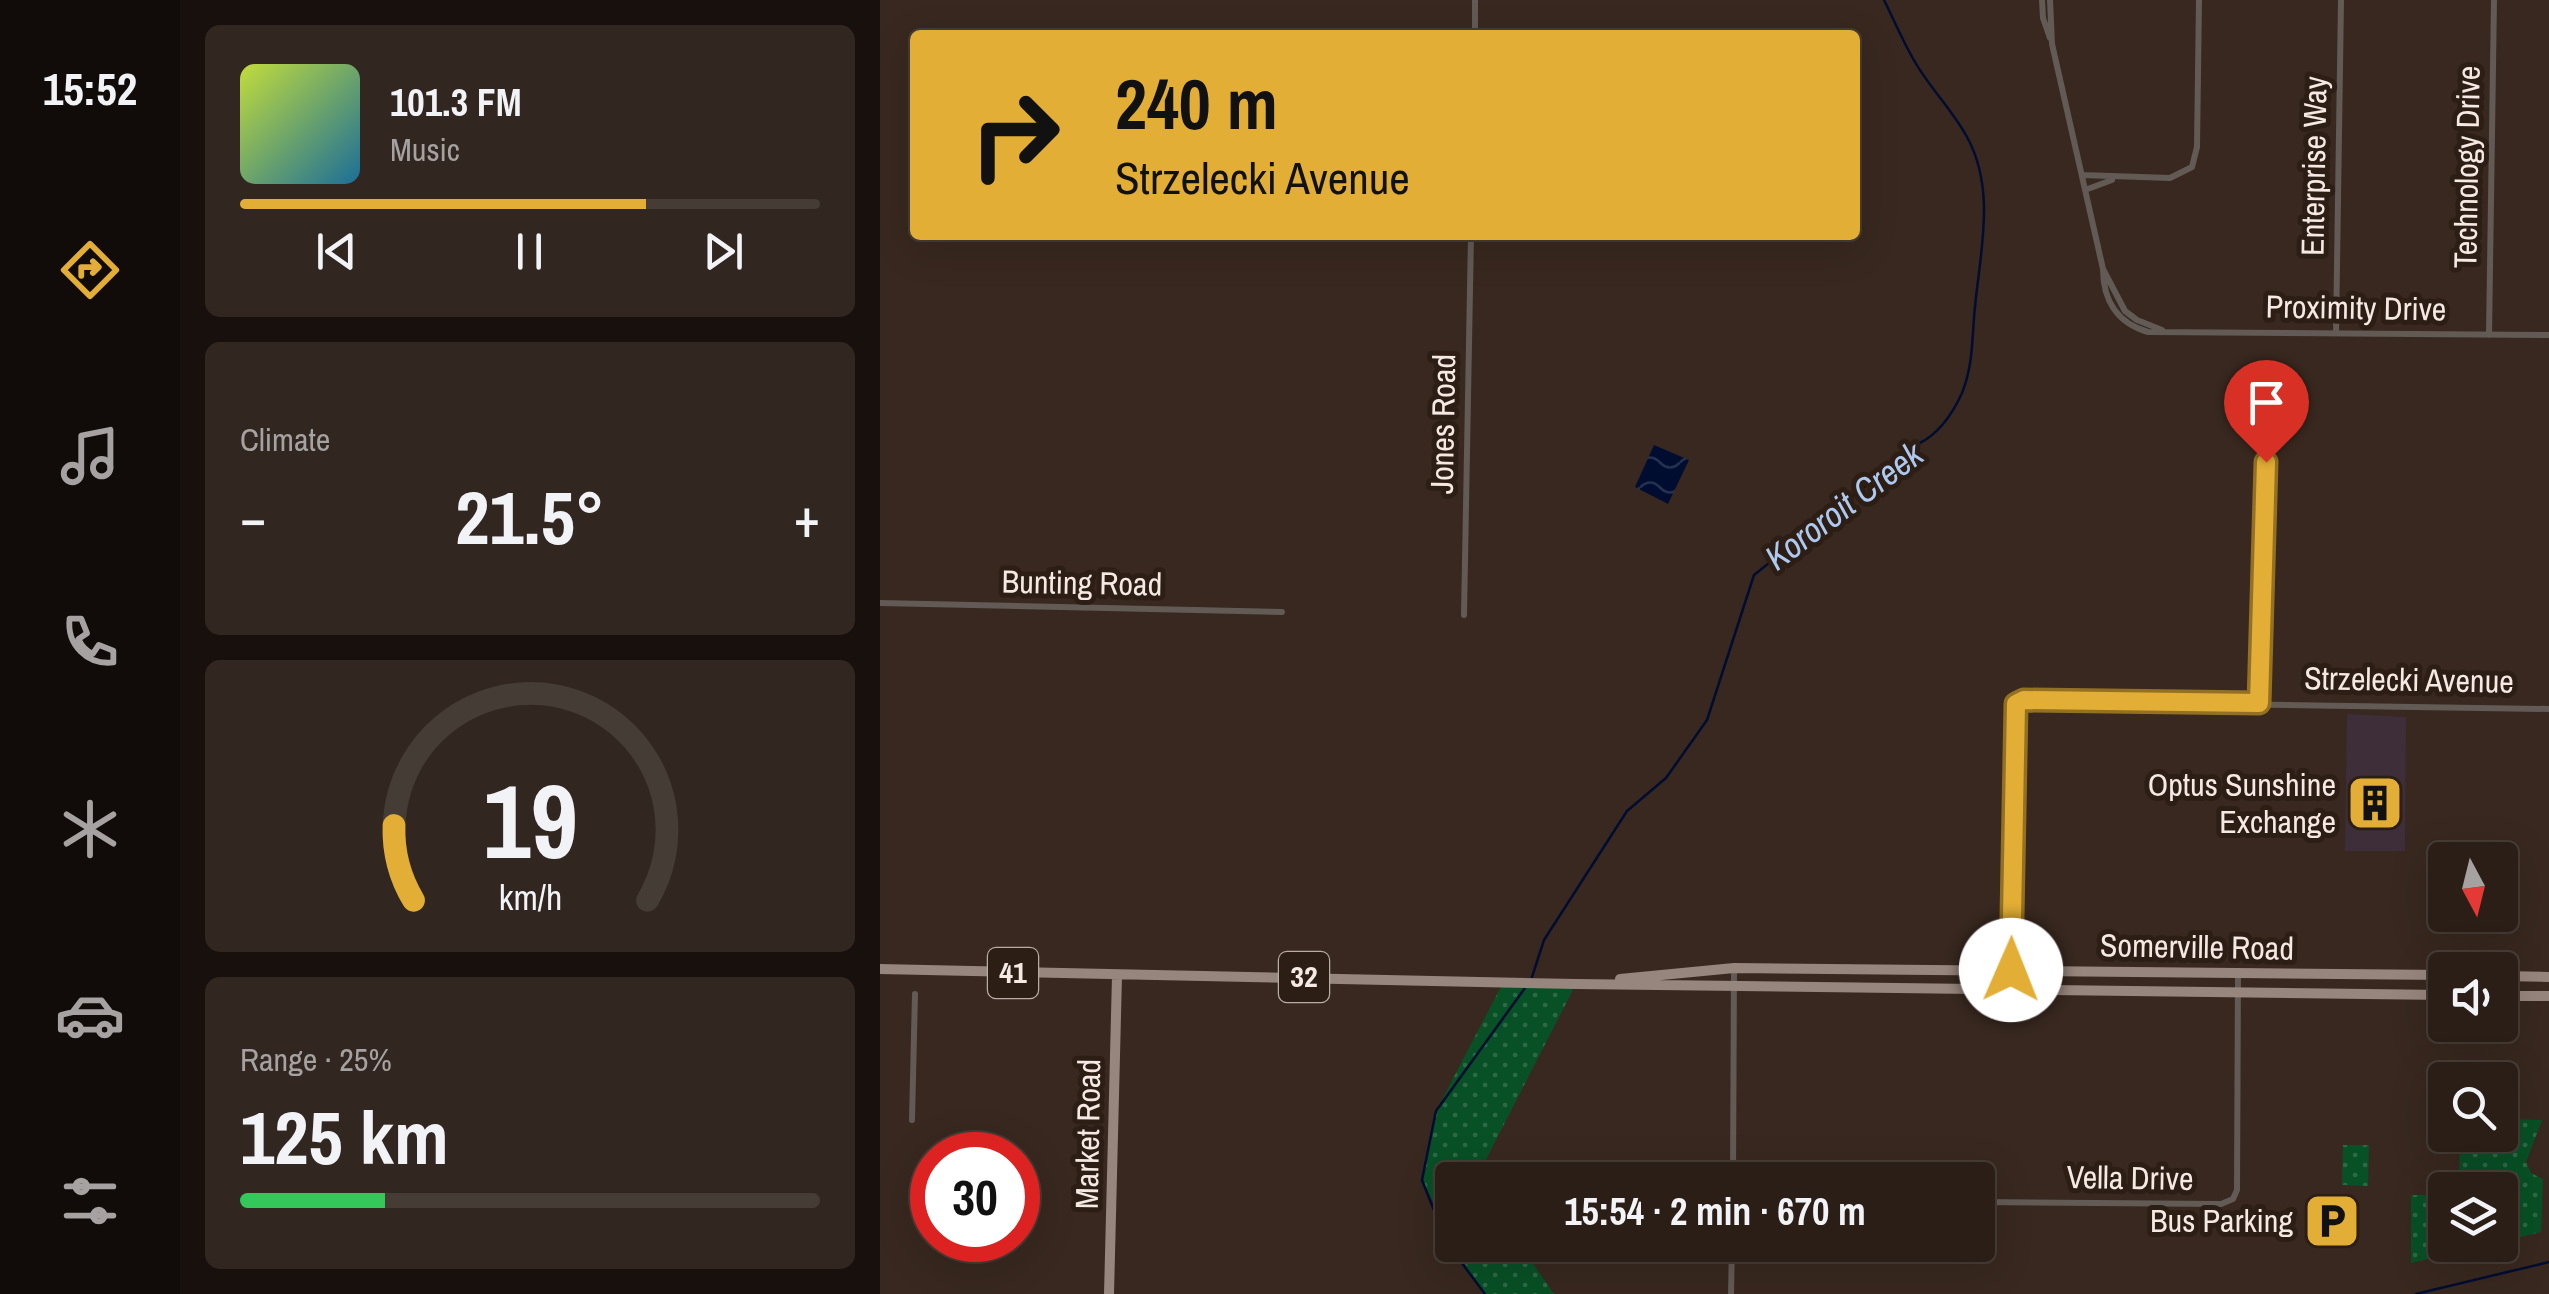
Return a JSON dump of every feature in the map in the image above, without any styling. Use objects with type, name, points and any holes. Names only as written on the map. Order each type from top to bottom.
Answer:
[{"type":"main road","name":"Somerville Road","points":[[1589,984],[1660,973],[1734,968],[2428,975]]},
{"type":"main road","name":"Somerville Road","points":[[880,969],[1589,984],[2428,995]]},
{"type":"main road","name":"Market Road","points":[[1109,1294],[1117,976]]},
{"type":"main road","points":[[2518,976],[2549,977]]},
{"type":"main road","points":[[2518,996],[2549,996]]},
{"type":"street","points":[[1475,30],[1476,0]]},
{"type":"street","name":"Proximity Drive","points":[[2046,0],[2052,44],[2104,269],[2125,311],[2136,320],[2163,331],[2549,335]]},
{"type":"street","points":[[2082,175],[2170,178],[2192,167],[2197,147],[2199,0]]},
{"type":"street","name":"Enterprise Way","points":[[2336,333],[2342,0]]},
{"type":"street","name":"Technology Drive","points":[[2489,335],[2494,0]]},
{"type":"street","points":[[2085,190],[2118,178]]},
{"type":"street","name":"Jones Road","points":[[1464,615],[1471,240]]},
{"type":"street","points":[[2259,703],[2266,462]]},
{"type":"street","name":"Bunting Road","points":[[880,603],[1282,612]]},
{"type":"street","name":"Strzelecki Avenue","points":[[2011,990],[2016,704],[2024,700],[2549,708]]},
{"type":"street","points":[[1732,1162],[1734,968]]},
{"type":"street","name":"Vella Drive","points":[[1995,1202],[2230,1201],[2237,1190],[2238,973]]},
{"type":"street","points":[[912,1120],[916,994]]},
{"type":"street","points":[[1731,1294],[1732,1262]]},
{"type":"shaded area","name":"Optus Sunshine Exchange","points":[[2347,714],[2406,717],[2405,851],[2345,851]]},
{"type":"green space","points":[[1503,983],[1576,984],[1485,1162],[1435,1162],[1435,1206],[1422,1180],[1436,1111]]},
{"type":"green space","points":[[2518,1119],[2542,1120],[2526,1162],[2531,1173],[2543,1179],[2541,1232],[2518,1238],[2518,1172],[2459,1172],[2460,1152],[2518,1152]]},
{"type":"green space","points":[[2343,1145],[2369,1145],[2368,1186],[2342,1185]]},
{"type":"green space","points":[[2411,1195],[2428,1195],[2428,1259],[2411,1263]]},
{"type":"green space","points":[[1464,1262],[1532,1262],[1554,1294],[1485,1294]]},
{"type":"water","points":[[1654,445],[1689,460],[1668,504],[1635,487]]},
{"type":"waterway","name":"Kororoit Creek","points":[[1532,977],[1544,940],[1627,811],[1666,778],[1707,720],[1754,575],[1939,429],[1962,393],[1971,356],[1982,250],[1982,181],[1967,137],[1915,62],[1884,0]]},
{"type":"waterway","name":"Kororoit Creek","points":[[1485,1294],[1447,1243],[1422,1180],[1436,1111],[1525,988]]},
{"type":"waterway","points":[[2416,1294],[2549,1262]]},
{"type":"place","name":"Optus Sunshine Exchange","points":[[2375,803]]},
{"type":"place","name":"Bus Parking","points":[[2332,1221]]},
{"type":"route","points":[[2011,970],[2016,704],[2024,700],[2259,703],[2266,462]]}]
